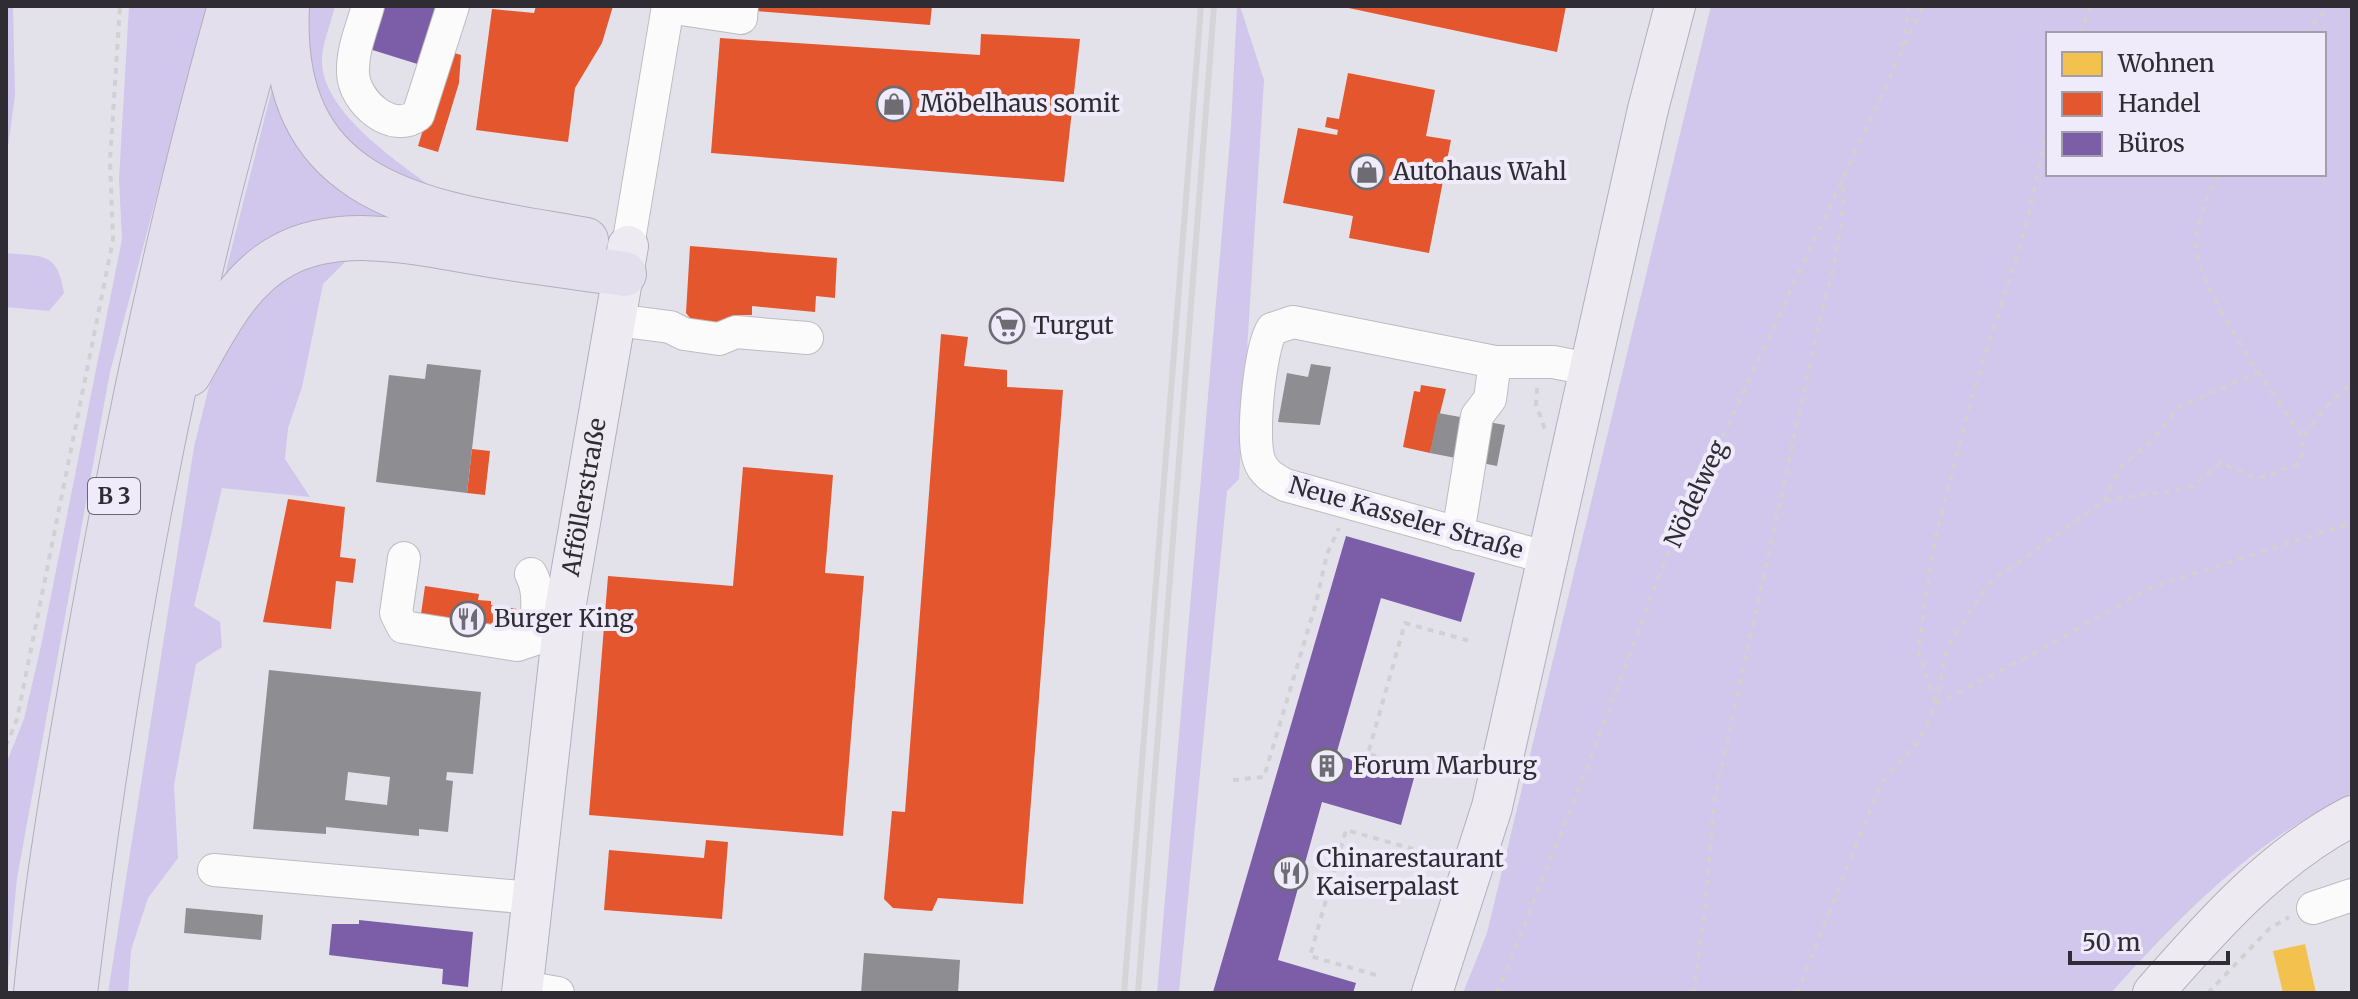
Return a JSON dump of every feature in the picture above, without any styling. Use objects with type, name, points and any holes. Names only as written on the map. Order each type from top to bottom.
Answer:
[{"type":"highway","name":"B 3","points":[[36,993],[68,761],[119,468],[169,244],[230,6]]},
{"type":"highway","name":"B 3","points":[[75,993],[116,695],[141,547],[191,303],[270,6]]},
{"type":"highway","points":[[287,6],[289,56],[301,105],[319,140],[353,175],[412,205],[626,260]]},
{"type":"highway","points":[[172,404],[220,320],[240,293],[269,264],[308,245],[365,238],[626,260]]},
{"type":"main road","name":"Neue Kasseler Straße","points":[[1432,993],[1492,807],[1587,378],[1675,6]]},
{"type":"main road","name":"Afföllerstraße","points":[[534,991],[532,898],[565,609],[626,260]]},
{"type":"main road","points":[[2153,993],[2217,920],[2270,873],[2331,827],[2352,816]]},
{"type":"street","points":[[368,6],[354,52],[353,81],[372,109],[398,122],[410,121],[418,115],[453,6]]},
{"type":"street","name":"Afföllerstraße","points":[[626,260],[668,6]]},
{"type":"street","points":[[668,6],[741,18],[742,6]]},
{"type":"street","points":[[616,320],[670,327],[684,334],[719,339],[736,332],[807,338]]},
{"type":"street","name":"Neue Kasseler Straße","points":[[1548,558],[1285,485],[1264,471],[1258,459],[1256,443],[1264,348],[1272,329],[1293,322],[1499,363],[1553,362],[1587,378]]},
{"type":"street","points":[[1458,534],[1477,416],[1490,399],[1499,363]]},
{"type":"street","points":[[404,558],[396,613],[403,627],[517,645],[532,640],[534,632],[537,585],[531,574]]},
{"type":"street","points":[[214,870],[532,898]]},
{"type":"street","points":[[2313,908],[2352,895]]},
{"type":"path","points":[[6,746],[17,719],[113,240],[110,161],[120,6]]},
{"type":"path","points":[[1901,52],[1909,6]]},
{"type":"path","name":"Nödelweg","points":[[1497,993],[1664,563],[1923,6]]},
{"type":"path","points":[[2081,32],[2090,6]]},
{"type":"path","points":[[2307,32],[2329,6]]},
{"type":"path","points":[[1936,704],[1918,650],[1935,539],[1971,400],[2026,226],[2046,138]]},
{"type":"path","points":[[1693,993],[1705,911],[1714,802],[1823,306],[1843,230],[1844,174]]},
{"type":"path","points":[[2217,176],[2208,194],[2195,247],[2214,299],[2303,437]]},
{"type":"path","points":[[2104,501],[2120,467],[2151,442],[2179,407],[2259,372]]},
{"type":"path","points":[[1797,993],[1881,783],[1919,741],[1936,704],[1947,648],[1989,583],[2104,501],[2192,487],[2221,463],[2257,479],[2301,463],[2303,437],[2326,407],[2352,382]]},
{"type":"path","points":[[1233,780],[1264,777],[1316,603],[1327,554],[1333,545],[1346,502]]},
{"type":"path","points":[[1936,704],[2031,655],[2149,588],[2352,523]]},
{"type":"path","points":[[1434,772],[1368,754],[1379,710],[1405,623],[1470,641]]},
{"type":"path","points":[[1376,975],[1310,956],[1320,915],[1346,830],[1413,849]]},
{"type":"path","points":[[2208,993],[2270,928],[2313,908]]},
{"type":"shaded area","points":[[6,6],[13,6],[15,96],[6,161]]},
{"type":"shaded area","points":[[129,6],[207,6],[110,372],[17,878],[6,993],[6,764],[24,719],[41,646],[122,239],[119,179]]},
{"type":"shaded area","points":[[303,6],[335,6],[322,54],[325,79],[346,115],[379,147],[429,185],[421,194],[339,141],[313,102]]},
{"type":"shaded area","points":[[1237,6],[1240,6],[1264,80],[1239,479],[1227,491],[1179,993],[1157,993],[1231,127]]},
{"type":"shaded area","points":[[1711,6],[2352,6],[2352,794],[2317,812],[2252,856],[2193,907],[2111,993],[1463,993],[1487,933]]},
{"type":"shaded area","points":[[277,69],[411,229],[221,290]]},
{"type":"shaded area","points":[[6,253],[39,256],[53,263],[64,293],[49,311],[6,307]]},
{"type":"shaded area","points":[[352,255],[323,284],[302,387],[288,428],[285,459],[310,497],[222,488],[194,606],[220,622],[222,647],[196,664],[174,785],[178,858],[148,898],[131,950],[128,993],[108,993],[194,447],[209,387],[232,327],[288,271]]},
{"type":"building: Wohnen","points":[[2305,944],[2316,993],[2283,993],[2273,951]]},
{"type":"building: Handel","points":[[536,6],[613,6],[602,43],[575,88],[568,142],[476,130],[492,9],[534,13]]},
{"type":"building: Handel","points":[[757,6],[932,6],[930,25],[756,11]]},
{"type":"building: Handel","points":[[1339,6],[1566,6],[1557,52]]},
{"type":"building: Handel","name":"Möbelhaus somit","points":[[981,34],[1080,39],[1064,182],[711,153],[720,38],[980,55]]},
{"type":"building: Handel","points":[[447,51],[461,55],[459,83],[438,152],[418,146]]},
{"type":"building: Handel","name":"Autohaus Wahl","points":[[1348,73],[1435,90],[1426,136],[1451,140],[1429,253],[1349,238],[1353,216],[1283,203],[1298,128],[1337,135],[1338,130],[1325,127],[1327,117],[1339,119]]},
{"type":"building: Handel","points":[[690,246],[837,258],[835,298],[816,296],[815,312],[752,306],[752,315],[734,315],[722,326],[694,323],[686,313]]},
{"type":"building: Handel","points":[[941,334],[968,337],[964,366],[1007,370],[1007,387],[1063,390],[1023,904],[938,898],[932,911],[893,908],[884,899],[892,811],[905,812]]},
{"type":"building: Handel","points":[[1421,385],[1446,389],[1430,453],[1403,447],[1414,391],[1420,392]]},
{"type":"building: Handel","points":[[472,449],[490,451],[485,495],[467,493]]},
{"type":"building: Handel","points":[[743,467],[833,475],[825,573],[864,576],[843,836],[589,815],[608,576],[733,586]]},
{"type":"building: Handel","points":[[288,499],[345,507],[340,557],[356,559],[353,583],[336,581],[331,629],[263,622]]},
{"type":"building: Handel","name":"Burger King","points":[[425,586],[479,594],[478,600],[517,609],[513,635],[419,628]]},
{"type":"building: Handel","points":[[706,840],[728,842],[722,919],[604,910],[609,850],[704,858]]},
{"type":"building: Büros","points":[[376,6],[446,6],[427,67],[363,47]]},
{"type":"building: Büros","name":"Forum Marburg","points":[[1346,536],[1475,573],[1461,622],[1381,598],[1336,755],[1414,778],[1401,825],[1322,802],[1278,960],[1356,983],[1353,993],[1213,992]]},
{"type":"building: Büros","points":[[359,920],[473,932],[468,987],[442,984],[443,969],[329,955],[332,924],[359,924]]},
{"type":"building: Industrie","points":[[427,364],[481,370],[467,493],[376,482],[389,375],[425,379]]},
{"type":"building: Industrie","points":[[1311,364],[1331,367],[1320,425],[1278,422],[1287,373],[1308,377]]},
{"type":"building: Industrie","points":[[1438,413],[1505,425],[1497,466],[1430,453]]},
{"type":"building: Industrie","points":[[269,670],[481,692],[473,774],[447,772],[446,780],[453,781],[448,832],[419,829],[419,836],[326,827],[326,834],[253,829]],"holes":[[[348,772],[390,777],[387,805],[345,800]]]},
{"type":"building: Industrie","points":[[186,908],[263,915],[261,940],[184,933]]},
{"type":"building: Industrie","points":[[864,953],[960,960],[958,993],[861,993]]},
{"type":"railway","points":[[1124,993],[1201,6]]},
{"type":"railway","points":[[1138,993],[1214,6]]},
{"type":"place","name":"Möbelhaus somit","points":[[894,104]]},
{"type":"place","name":"Autohaus Wahl","points":[[1367,172]]},
{"type":"place","name":"Turgut","points":[[1007,326]]},
{"type":"place","name":"Burger King","points":[[468,619]]},
{"type":"place","name":"Forum Marburg","points":[[1327,766]]},
{"type":"place","name":"Chinarestaurant Kaiserpalast","points":[[1290,873]]}]
